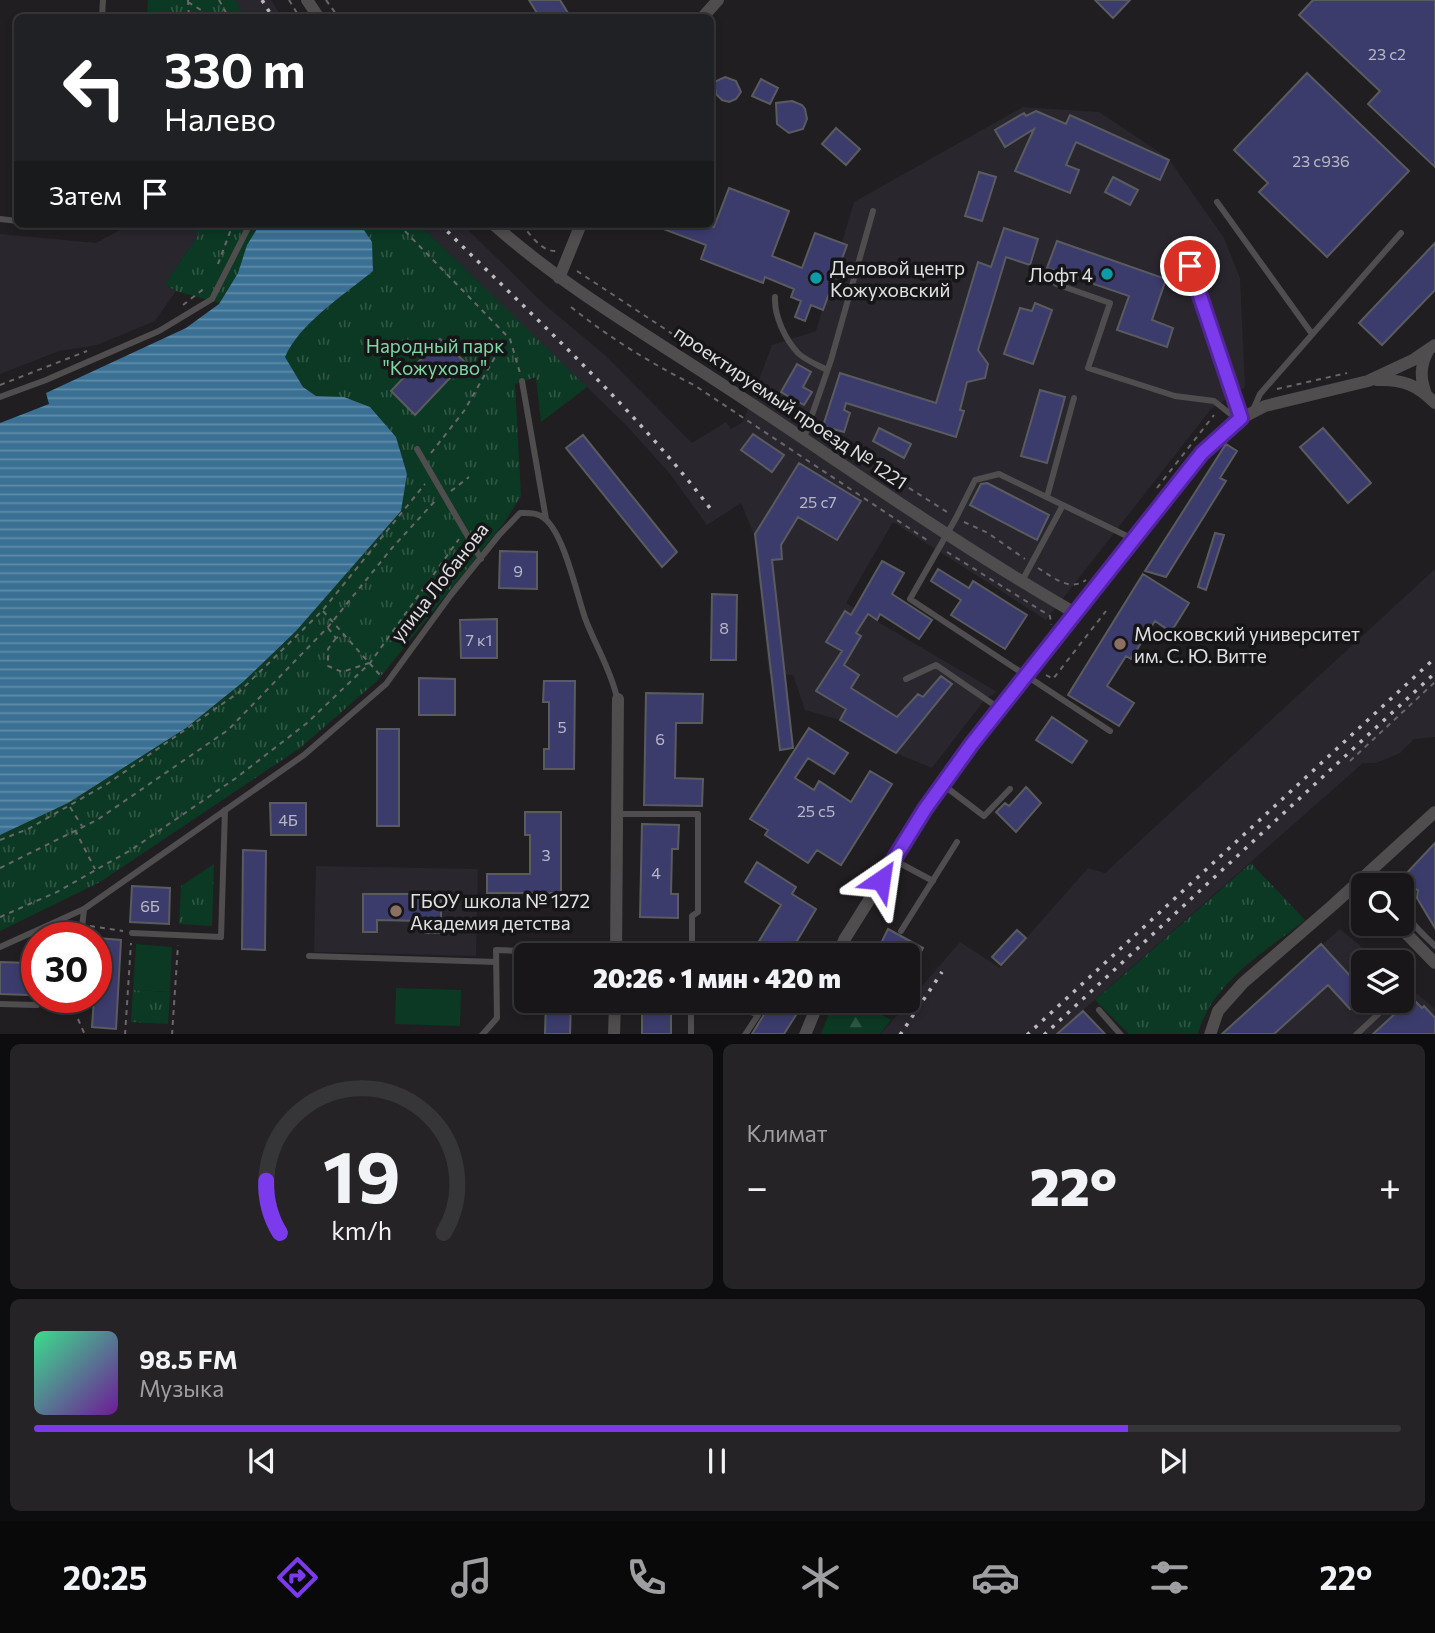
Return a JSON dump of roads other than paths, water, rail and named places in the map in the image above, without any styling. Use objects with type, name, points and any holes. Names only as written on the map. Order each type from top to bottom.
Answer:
[{"type":"street","points":[[706,14],[718,0]]},
{"type":"street","name":"проектируемый проезд № 1221","points":[[497,228],[559,278],[947,534],[1075,613]]},
{"type":"street","points":[[559,278],[579,228]]},
{"type":"street","points":[[1368,381],[1432,348]]},
{"type":"street","points":[[1430,399],[1422,383],[1421,368],[1432,348]]},
{"type":"street","points":[[843,943],[942,784],[1202,453],[1244,417],[1297,397],[1368,381],[1394,379],[1408,382],[1430,399]]},
{"type":"street","points":[[616,943],[618,699]]},
{"type":"street","points":[[1210,1034],[1218,1010],[1243,983],[1435,812]]},
{"type":"street","points":[[1375,873],[1379,864]]},
{"type":"street","points":[[1409,936],[1435,963]]},
{"type":"street","points":[[614,1034],[615,1013]]},
{"type":"street","points":[[805,1034],[814,1013]]},
{"type":"lane","points":[[1217,202],[1312,334]]},
{"type":"lane","points":[[804,438],[827,370],[873,211]]},
{"type":"lane","points":[[0,397],[159,331],[212,299],[248,228]]},
{"type":"lane","points":[[1244,417],[1260,394],[1401,233]]},
{"type":"lane","points":[[1190,266],[1244,417]]},
{"type":"lane","points":[[1056,284],[1110,303],[1088,368],[1175,396],[1214,401],[1244,417]]},
{"type":"lane","points":[[775,297],[775,310],[785,333],[799,354],[827,370]]},
{"type":"lane","points":[[522,381],[546,519],[567,560],[585,617],[604,665],[613,679],[618,699]]},
{"type":"lane","points":[[1047,497],[1074,398]]},
{"type":"lane","points":[[417,449],[433,475],[440,495],[481,559]]},
{"type":"lane","points":[[1110,731],[910,599],[975,480],[999,474],[1133,539]]},
{"type":"lane","points":[[1022,581],[1063,505]]},
{"type":"lane","name":"улица Лобанова","points":[[0,947],[83,909],[304,755],[386,684],[450,596],[520,513],[535,514],[546,519]]},
{"type":"lane","points":[[906,680],[936,665],[1000,709]]},
{"type":"lane","points":[[942,784],[984,816],[1010,789]]},
{"type":"lane","points":[[132,933],[221,937],[225,810]]},
{"type":"lane","points":[[617,814],[698,814],[698,912],[692,916],[692,943]]},
{"type":"lane","points":[[901,931],[957,842]]},
{"type":"lane","points":[[894,860],[933,881]]},
{"type":"lane","points":[[82,922],[83,909]]},
{"type":"lane","points":[[1414,924],[1435,946]]},
{"type":"lane","points":[[482,1034],[498,1018],[496,950],[514,951]]},
{"type":"lane","points":[[309,957],[496,962]]},
{"type":"lane","points":[[0,1004],[21,1005]]},
{"type":"lane","points":[[1099,1010],[1121,1034]]},
{"type":"lane","points":[[691,1013],[691,1034]]},
{"type":"lane","points":[[746,1034],[758,1014],[756,1013]]},
{"type":"lane","points":[[1356,1034],[1379,1013]]},
{"type":"water","points":[[258,228],[363,228],[372,242],[373,271],[312,321],[285,357],[303,387],[316,396],[344,397],[370,407],[396,437],[407,474],[401,511],[296,631],[243,682],[186,728],[68,803],[0,835],[0,423],[49,404],[46,393],[186,328],[219,304],[238,273],[247,245]]},
{"type":"railway","points":[[262,0],[271,14]]},
{"type":"railway","points":[[444,228],[616,399],[650,435],[713,512]]},
{"type":"railway","points":[[1028,1034],[1435,658]]},
{"type":"railway","points":[[1045,1034],[1435,673]]},
{"type":"railway","points":[[901,1034],[942,972]]},
{"type":"place","name":"Лофт 4","points":[[1107,274]]},
{"type":"place","name":"Деловой центр Кожуховский","points":[[816,278]]},
{"type":"place","name":"Московский университет им. С. Ю. Витте","points":[[1120,644]]},
{"type":"place","name":"ГБОУ школа № 1272 Академия детства","points":[[396,911]]},
{"type":"park label","name":"Народный парк \"Кожухово\"","points":[[435,356]]}]
